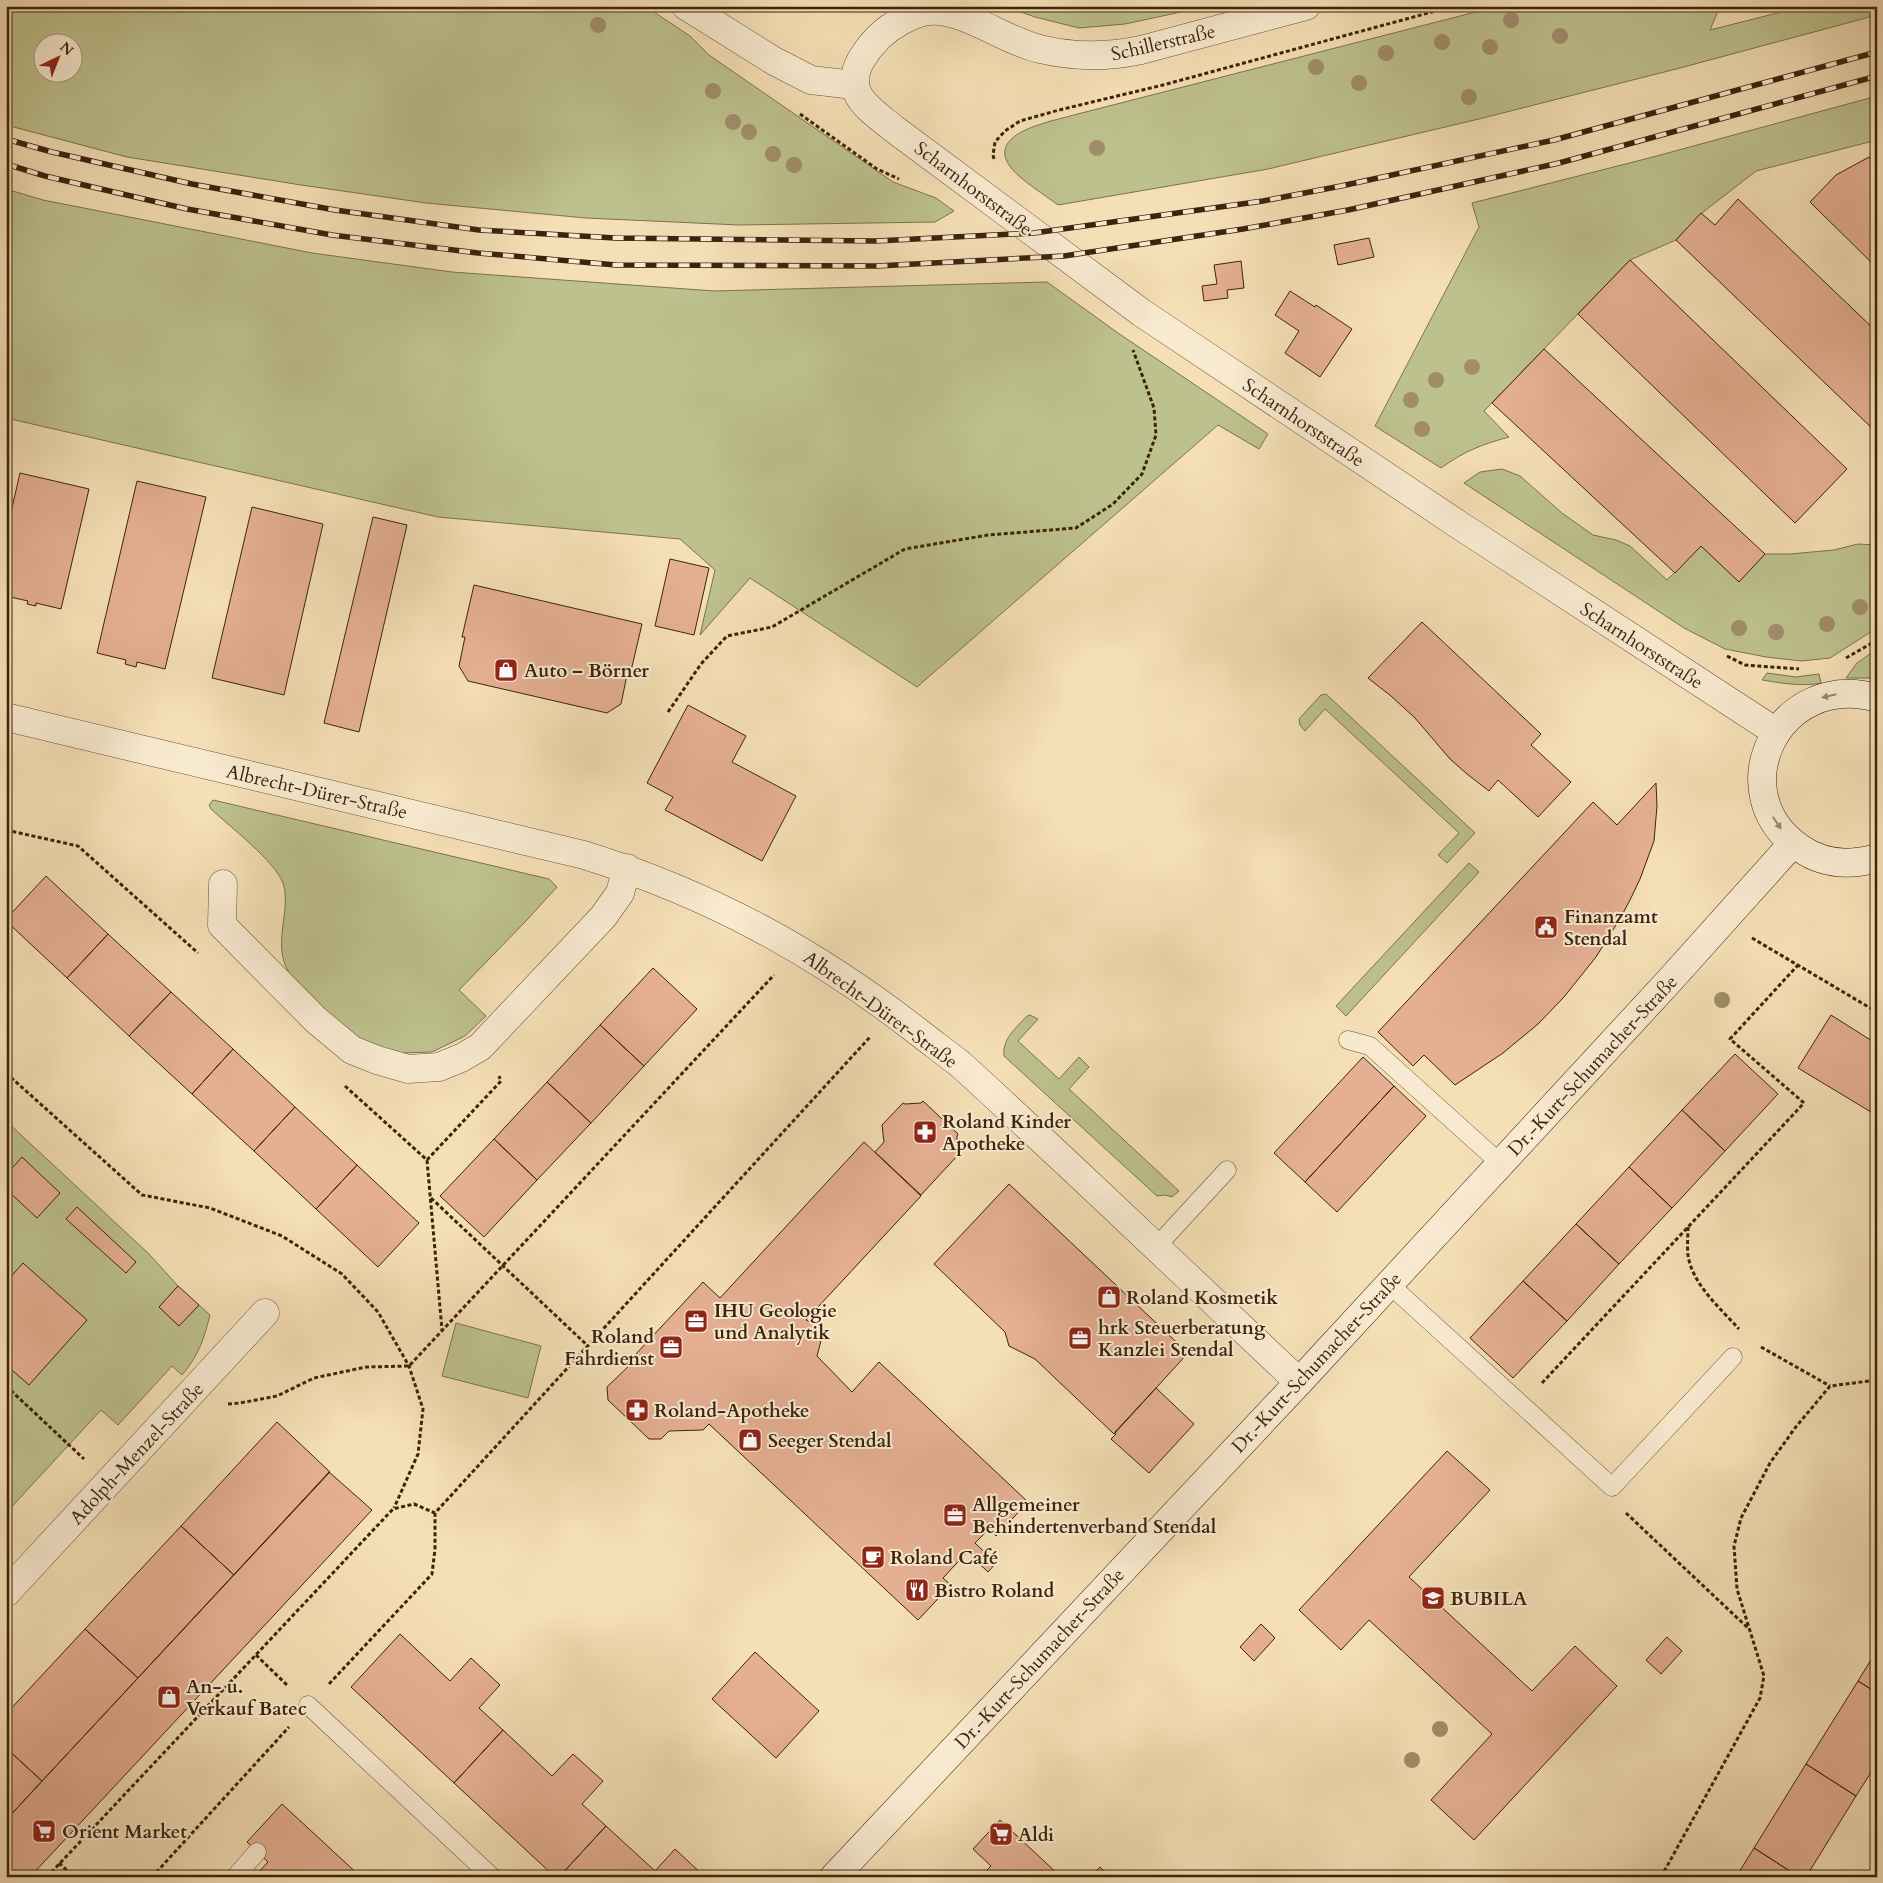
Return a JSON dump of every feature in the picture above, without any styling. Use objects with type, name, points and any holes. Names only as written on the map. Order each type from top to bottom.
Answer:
[{"type":"street","points":[[686,6],[774,61],[811,80],[854,85]]},
{"type":"street","name":"Schillerstraße","points":[[854,85],[856,69],[874,40],[890,27],[912,15],[930,10],[952,14],[1006,38],[1039,49],[1084,56],[1121,54],[1141,50],[1306,6]]},
{"type":"street","name":"Scharnhorststraße","points":[[854,85],[860,98],[894,129],[1142,313],[1475,536],[1776,732]]},
{"type":"street","points":[[1877,698],[1852,693],[1826,696],[1802,706],[1776,732],[1769,746],[1763,778],[1765,798],[1775,823],[1793,844],[1815,857],[1827,861],[1852,863],[1877,858]]},
{"type":"street","name":"Albrecht-Dürer-Straße","points":[[6,717],[565,850],[627,868],[682,890],[742,918],[798,949],[851,982],[959,1064],[1157,1246],[1298,1382]]},
{"type":"street","name":"Dr.-Kurt-Schumacher-Straße","points":[[834,1877],[1501,1164],[1793,844]]},
{"type":"street","points":[[223,884],[222,925],[309,1013],[352,1050],[408,1069],[439,1067],[461,1058],[480,1047],[603,917],[620,893],[627,868]]},
{"type":"street","name":"Adolph-Menzel-Straße","points":[[6,1593],[265,1313]]},
{"type":"lane","points":[[1348,1040],[1370,1046],[1501,1164]]},
{"type":"lane","points":[[1157,1246],[1227,1170]]},
{"type":"lane","points":[[1389,1284],[1612,1487],[1733,1357]]},
{"type":"lane","points":[[308,1705],[492,1877]]},
{"type":"lane","points":[[235,1877],[257,1852]]},
{"type":"path","points":[[998,165],[993,156],[995,142],[1005,131],[1020,122],[1059,110],[1172,83],[1454,6]]},
{"type":"path","points":[[668,712],[701,664],[727,636],[772,627],[906,549],[988,535],[1076,528],[1113,504],[1142,474],[1156,435],[1154,408],[1131,342]]},
{"type":"path","points":[[1840,662],[1877,640]]},
{"type":"path","points":[[1721,654],[1745,664],[1792,670],[1807,668]]},
{"type":"path","points":[[6,830],[78,846],[203,958]]},
{"type":"path","points":[[1724,921],[1877,1012]]},
{"type":"path","points":[[190,1394],[214,1404],[240,1403],[277,1396],[314,1378],[366,1367],[409,1366],[798,949]]},
{"type":"path","points":[[1521,1405],[1804,1103],[1730,1039],[1798,965]]},
{"type":"path","points":[[152,1877],[308,1705],[432,1574],[435,1550],[435,1513],[892,1012]]},
{"type":"path","points":[[6,1073],[142,1196],[210,1208],[282,1236],[342,1274],[378,1312],[409,1366],[423,1409],[418,1454],[393,1508],[47,1877]]},
{"type":"path","points":[[340,1082],[426,1160],[442,1330]]},
{"type":"path","points":[[430,1198],[588,1347]]},
{"type":"path","points":[[1688,1227],[1688,1256],[1694,1275],[1710,1297],[1744,1334]]},
{"type":"path","points":[[1757,1345],[1830,1386],[1877,1380]]},
{"type":"path","points":[[6,1386],[109,1482]]},
{"type":"path","points":[[1661,1877],[1760,1698],[1764,1676],[1737,1590],[1734,1546],[1741,1518],[1770,1463],[1795,1428],[1830,1386]]},
{"type":"path","points":[[1612,1487],[1623,1509],[1749,1629]]},
{"type":"path","points":[[393,1508],[414,1504],[435,1513]]},
{"type":"path","points":[[256,1655],[308,1705]]},
{"type":"path","points":[[59,1863],[74,1877]]},
{"type":"green space","points":[[6,6],[645,6],[690,36],[709,55],[893,182],[936,198],[954,211],[935,222],[739,225],[586,218],[426,203],[127,157],[6,125]]},
{"type":"green space","points":[[1004,6],[1209,6],[1125,24],[1079,28],[1035,17]]},
{"type":"green space","points":[[1499,6],[1720,6],[1710,30],[1805,6],[1877,6],[1877,15],[1479,119],[1268,169],[1058,205],[1016,174],[1005,157],[1006,147],[1012,138],[1035,126],[1048,122]]},
{"type":"green space","points":[[1877,96],[1877,140],[1756,171],[1702,213],[1676,240],[1630,260],[1484,411],[1509,437],[1473,449],[1441,468],[1375,426],[1479,227],[1472,203],[1653,157]]},
{"type":"green space","points":[[6,189],[43,200],[312,253],[452,272],[714,291],[1047,282],[1118,333],[1268,434],[1259,449],[1218,425],[917,687],[750,578],[700,635],[715,570],[680,539],[438,517],[6,418]]},
{"type":"green space","points":[[1502,469],[1520,476],[1562,513],[1593,535],[1616,540],[1630,546],[1667,580],[1701,546],[1739,581],[1765,554],[1834,550],[1858,544],[1877,545],[1877,628],[1830,658],[1801,661],[1766,657],[1725,649],[1684,628],[1464,483],[1480,472]]},
{"type":"green space","points":[[1877,649],[1877,678],[1846,678],[1857,663]]},
{"type":"green space","points":[[1767,673],[1796,677],[1819,674],[1821,683],[1799,685],[1762,680]]},
{"type":"green space","points":[[1326,694],[1475,833],[1447,863],[1438,855],[1459,833],[1325,709],[1305,731],[1300,725],[1299,719],[1321,695]]},
{"type":"green space","points":[[213,800],[549,879],[557,887],[459,990],[486,1016],[465,1036],[432,1052],[402,1053],[376,1047],[357,1038],[295,983],[284,960],[281,944],[285,908],[283,883],[271,864],[211,809],[209,805]]},
{"type":"green space","points":[[1469,863],[1479,872],[1346,1016],[1336,1006]]},
{"type":"green space","points":[[1030,1015],[1038,1019],[1018,1041],[1059,1079],[1079,1057],[1089,1067],[1069,1089],[1179,1191],[1172,1197],[1165,1195],[1157,1196],[1004,1056],[1007,1039],[1018,1025]]},
{"type":"green space","points":[[6,1121],[149,1254],[178,1286],[159,1307],[179,1326],[199,1305],[210,1315],[193,1361],[182,1375],[172,1366],[118,1425],[101,1410],[6,1513]]},
{"type":"green space","points":[[456,1323],[541,1346],[528,1398],[442,1376]]},
{"type":"building","points":[[1869,157],[1877,165],[1877,268],[1810,202],[1836,175]]},
{"type":"building","points":[[1738,199],[1877,332],[1877,433],[1676,240],[1701,213],[1715,225]]},
{"type":"building","points":[[1369,238],[1374,257],[1338,265],[1334,245]]},
{"type":"building","points":[[1630,260],[1847,469],[1795,523],[1578,314]]},
{"type":"building","points":[[1241,261],[1244,288],[1227,290],[1228,298],[1204,301],[1202,286],[1217,284],[1214,265]]},
{"type":"building","points":[[1290,291],[1315,307],[1316,305],[1352,329],[1320,377],[1285,353],[1299,331],[1275,315]]},
{"type":"building","points":[[1544,349],[1765,554],[1739,582],[1701,546],[1675,573],[1492,403]]},
{"type":"building","points":[[20,473],[89,489],[61,609],[36,603],[36,606],[27,604],[28,601],[6,596],[6,534]]},
{"type":"building","points":[[137,481],[206,497],[165,669],[137,662],[136,667],[125,664],[126,660],[97,653]]},
{"type":"building","points":[[252,507],[323,524],[284,695],[212,678]]},
{"type":"building","points":[[373,517],[407,525],[359,732],[324,723]]},
{"type":"building","points":[[670,559],[709,568],[694,635],[655,626]]},
{"type":"building","points":[[474,585],[642,624],[630,675],[627,675],[621,704],[607,713],[468,681],[459,666],[465,637],[462,637]]},
{"type":"building","points":[[1422,622],[1541,734],[1531,745],[1571,782],[1538,817],[1498,780],[1489,791],[1467,774],[1450,759],[1415,718],[1368,678]]},
{"type":"building","points":[[688,705],[746,736],[732,762],[796,796],[762,861],[665,810],[673,797],[647,783]]},
{"type":"building","name":"Finanzamt Stendal","points":[[1656,783],[1657,806],[1654,841],[1631,898],[1596,957],[1564,997],[1538,1024],[1503,1053],[1455,1085],[1424,1055],[1413,1066],[1378,1032],[1593,802],[1617,825]]},
{"type":"building","points":[[46,876],[108,934],[67,978],[6,921]]},
{"type":"building","points":[[108,934],[171,992],[129,1036],[67,978]]},
{"type":"building","points":[[653,968],[697,1009],[644,1066],[600,1025]]},
{"type":"building","points":[[171,992],[233,1049],[192,1094],[129,1036]]},
{"type":"building","points":[[1831,1015],[1877,1044],[1877,1102],[1871,1112],[1798,1068]]},
{"type":"building","points":[[600,1025],[644,1066],[591,1123],[547,1082]]},
{"type":"building","points":[[233,1049],[295,1107],[254,1151],[192,1094]]},
{"type":"building","points":[[1735,1054],[1778,1094],[1725,1151],[1682,1110]]},
{"type":"building","points":[[1363,1057],[1394,1086],[1305,1182],[1274,1153]]},
{"type":"building","points":[[547,1082],[591,1123],[537,1180],[494,1139]]},
{"type":"building","points":[[1394,1086],[1426,1116],[1337,1212],[1305,1182]]},
{"type":"building","points":[[923,1101],[958,1134],[957,1152],[959,1154],[921,1195],[875,1152],[884,1142],[882,1125],[903,1103],[921,1103]]},
{"type":"building","points":[[1877,1102],[1877,1116],[1871,1112]]},
{"type":"building","points":[[295,1107],[357,1165],[316,1209],[254,1151]]},
{"type":"building","points":[[1682,1110],[1725,1151],[1672,1208],[1629,1167]]},
{"type":"building","points":[[494,1139],[537,1180],[484,1237],[440,1196]]},
{"type":"building","points":[[864,1142],[921,1196],[806,1320],[824,1329],[817,1356],[852,1392],[879,1362],[1028,1502],[996,1536],[989,1529],[975,1543],[996,1563],[988,1572],[967,1552],[943,1578],[951,1585],[918,1620],[709,1424],[703,1430],[669,1431],[661,1439],[649,1439],[608,1400],[607,1387],[638,1357],[635,1355],[703,1282],[720,1298]]},
{"type":"building","points":[[22,1157],[60,1193],[37,1218],[6,1189],[6,1175]]},
{"type":"building","points":[[357,1165],[419,1223],[378,1267],[316,1209]]},
{"type":"building","points":[[1629,1167],[1672,1208],[1619,1264],[1576,1224]]},
{"type":"building","points":[[1009,1184],[1188,1353],[1114,1434],[1035,1359],[1009,1346],[1005,1332],[934,1264]]},
{"type":"building","points":[[77,1207],[136,1262],[126,1273],[66,1219]]},
{"type":"building","points":[[1576,1224],[1619,1264],[1567,1321],[1523,1281]]},
{"type":"building","points":[[23,1263],[87,1320],[29,1385],[6,1365],[6,1282]]},
{"type":"building","points":[[1523,1281],[1567,1321],[1513,1378],[1470,1338]]},
{"type":"building","points":[[178,1286],[199,1305],[179,1326],[159,1307]]},
{"type":"building","points":[[1156,1388],[1194,1424],[1149,1473],[1111,1439],[1116,1434],[1115,1432]]},
{"type":"building","points":[[277,1422],[330,1472],[234,1575],[181,1526]]},
{"type":"building","points":[[1447,1451],[1490,1490],[1409,1577],[1532,1691],[1575,1646],[1617,1686],[1474,1840],[1431,1800],[1492,1734],[1369,1620],[1341,1650],[1299,1610]]},
{"type":"building","points":[[329,1472],[372,1510],[30,1877],[6,1877],[6,1820]]},
{"type":"building","points":[[181,1526],[234,1575],[138,1678],[85,1629]]},
{"type":"building","points":[[1261,1624],[1275,1638],[1254,1661],[1240,1647]]},
{"type":"building","points":[[85,1629],[138,1678],[42,1781],[6,1748],[6,1714]]},
{"type":"building","points":[[400,1634],[450,1681],[471,1658],[500,1685],[479,1708],[503,1730],[454,1783],[351,1687]]},
{"type":"building","points":[[1667,1637],[1682,1651],[1661,1674],[1646,1660]]},
{"type":"building","points":[[1877,1650],[1877,1693],[1858,1681]]},
{"type":"building","points":[[755,1652],[819,1711],[776,1758],[712,1699]]},
{"type":"building","points":[[1858,1681],[1877,1693],[1877,1763],[1856,1796],[1806,1764]]},
{"type":"building","points":[[503,1730],[552,1776],[573,1754],[603,1781],[582,1804],[606,1826],[559,1877],[555,1877],[454,1783]]},
{"type":"building","points":[[6,1748],[42,1781],[6,1820]]},
{"type":"building","points":[[1806,1764],[1856,1796],[1806,1877],[1799,1877],[1754,1848]]},
{"type":"building","points":[[282,1804],[361,1877],[254,1877],[268,1862],[247,1842]]},
{"type":"building","name":"Aldi","points":[[1000,1820],[1061,1877],[980,1877],[991,1866],[973,1849]]},
{"type":"building","points":[[606,1826],[655,1871],[675,1849],[705,1877],[559,1877]]},
{"type":"building","points":[[1754,1848],[1799,1877],[1736,1877]]},
{"type":"building","name":"Aldi","points":[[1100,1867],[1110,1877],[1091,1877]]},
{"type":"railway","points":[[6,139],[52,152],[192,184],[335,210],[479,230],[615,238],[876,241],[1034,233],[1263,201],[1554,140],[1877,52]]},
{"type":"railway","points":[[6,164],[45,176],[187,209],[332,235],[478,253],[616,265],[877,266],[1064,256],[1243,229],[1348,210],[1559,163],[1877,76]]},
{"type":"place","name":"Auto – Börner","points":[[506,670]]},
{"type":"place","name":"Finanzamt Stendal","points":[[1546,927]]},
{"type":"place","name":"Roland Kinder Apotheke","points":[[925,1132]]},
{"type":"place","name":"Roland Kosmetik","points":[[1109,1297]]},
{"type":"place","name":"IHU Geologie und Analytik","points":[[696,1321]]},
{"type":"place","name":"hrk Steuerberatung Kanzlei Stendal","points":[[1080,1338]]},
{"type":"place","name":"Roland Fahrdienst","points":[[671,1347]]},
{"type":"place","name":"Roland-Apotheke","points":[[637,1410]]},
{"type":"place","name":"Seeger Stendal","points":[[750,1440]]},
{"type":"place","name":"Allgemeiner Behindertenverband Stendal","points":[[955,1515]]},
{"type":"place","name":"Roland Café","points":[[873,1557]]},
{"type":"place","name":"Bistro Roland","points":[[917,1590]]},
{"type":"place","name":"BUBILA","points":[[1433,1598]]},
{"type":"place","name":"An- u. Verkauf Batec","points":[[169,1697]]},
{"type":"place","name":"Orient Market","points":[[44,1831]]},
{"type":"place","name":"Aldi","points":[[1001,1834]]}]
